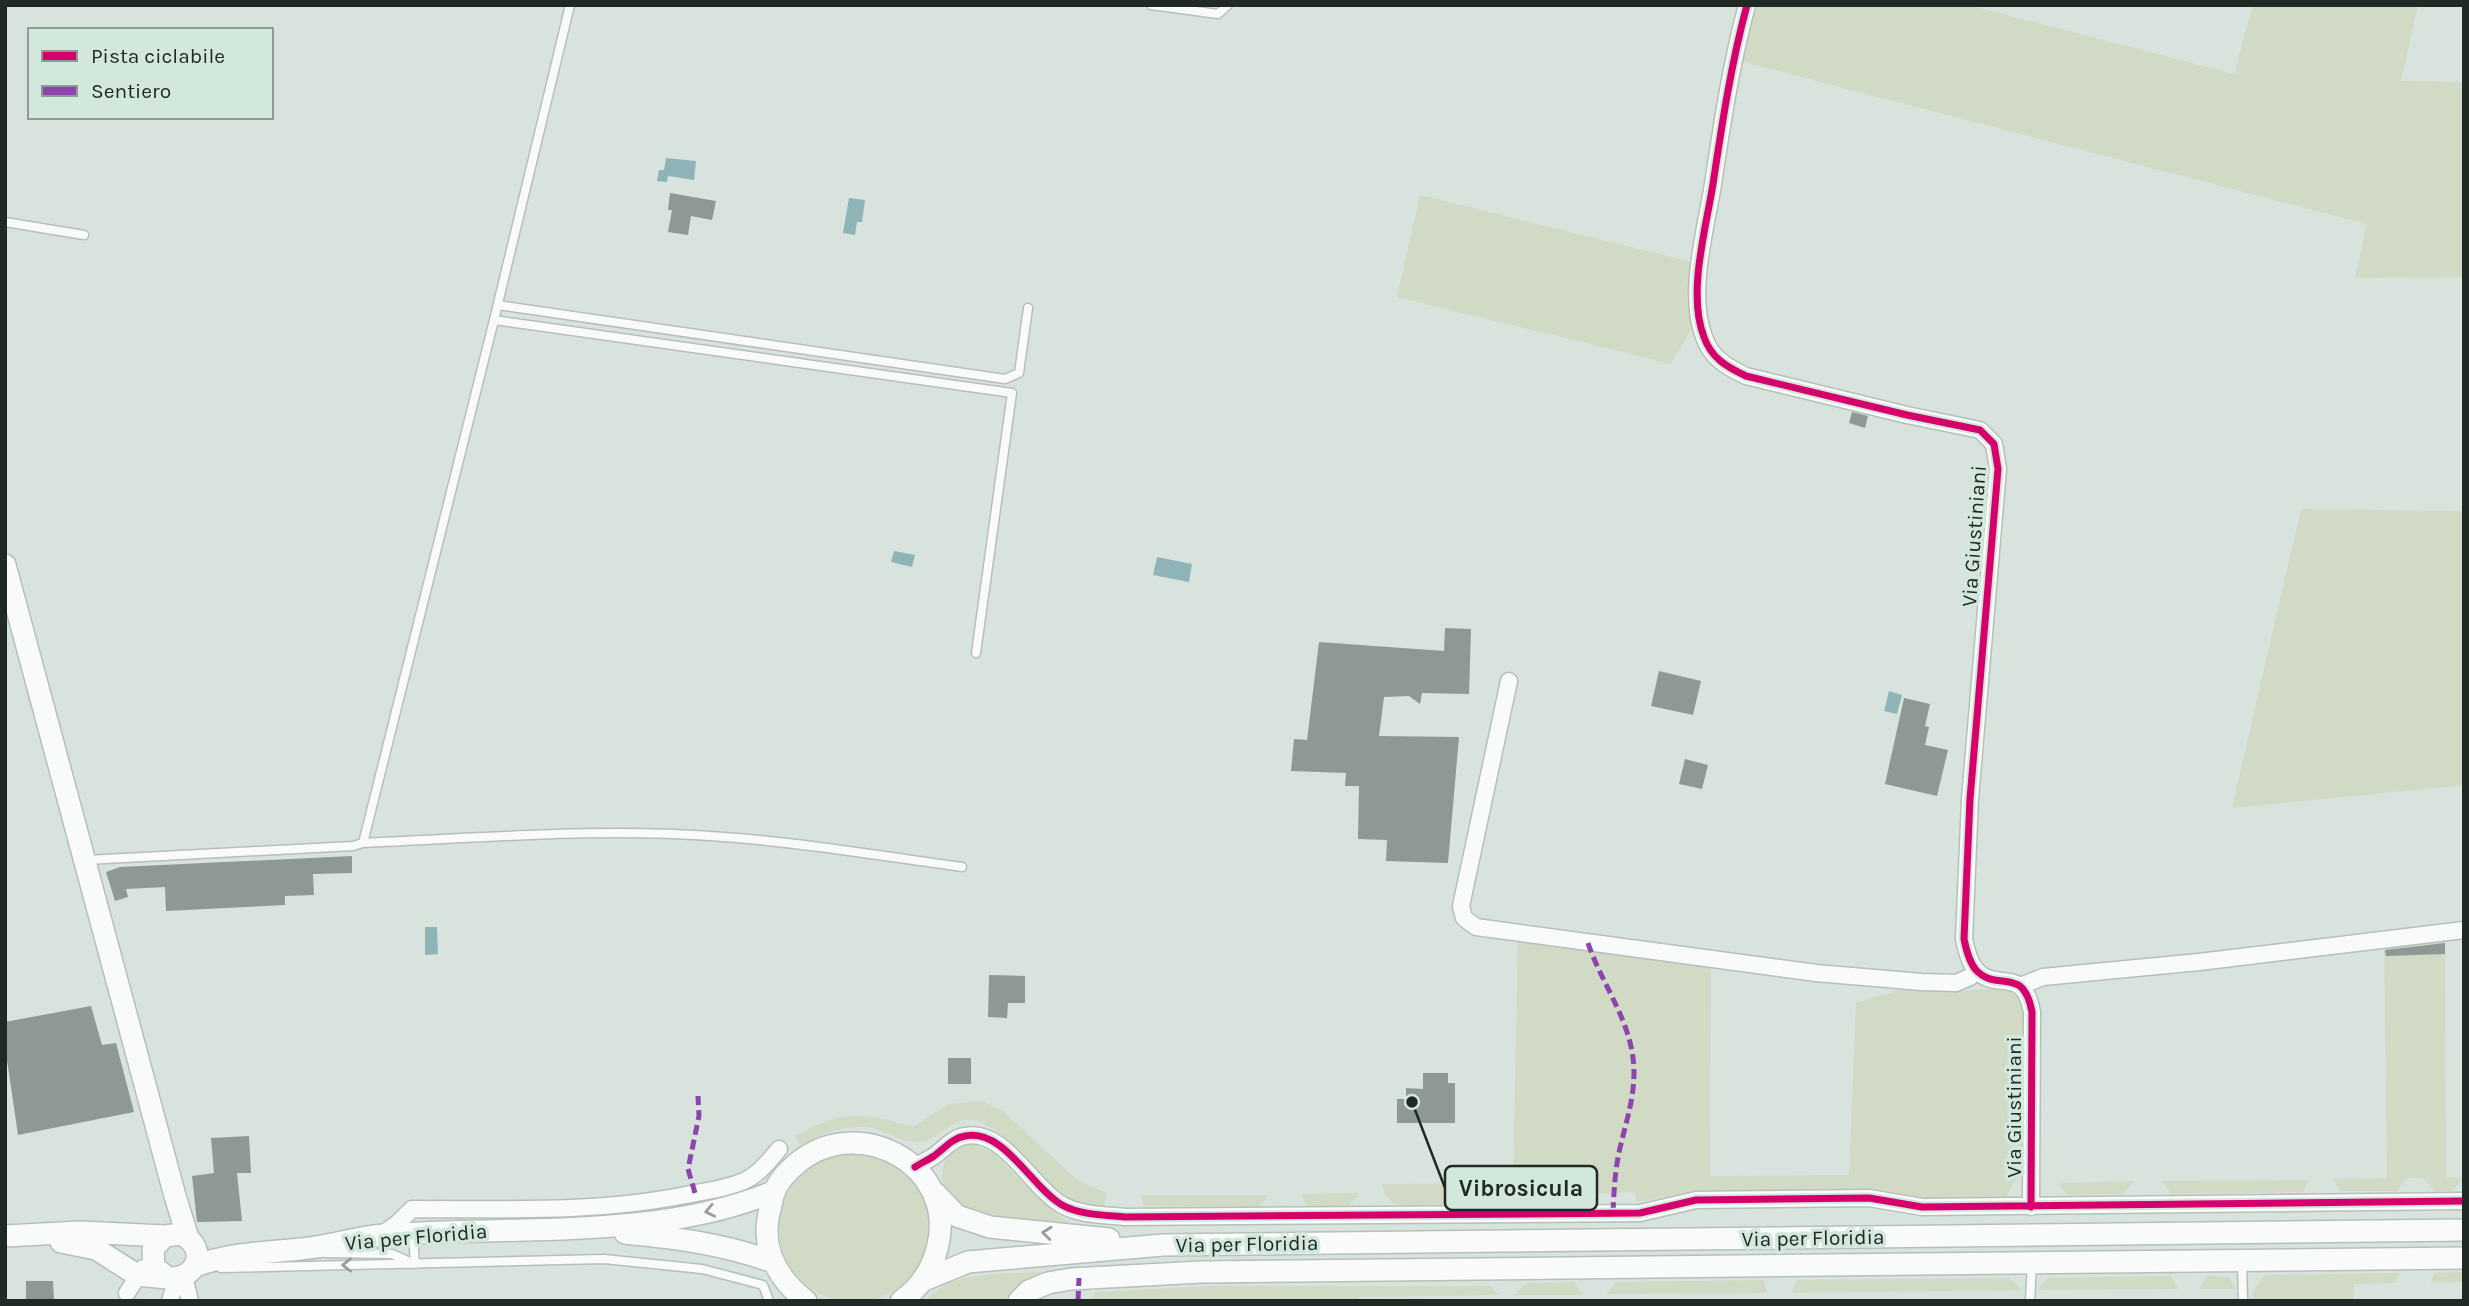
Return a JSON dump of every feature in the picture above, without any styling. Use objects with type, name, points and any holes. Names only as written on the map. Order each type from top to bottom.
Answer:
[{"type":"main road","points":[[5,565],[175,1196],[184,1256]]},
{"type":"main road","points":[[806,1301],[788,1287],[773,1262],[766,1226],[775,1191],[790,1168],[812,1152],[838,1143],[866,1142],[892,1151],[915,1167],[957,1216],[990,1227],[1163,1245]]},
{"type":"main road","points":[[901,1301],[924,1280],[935,1259],[940,1236],[939,1212],[932,1190]]},
{"type":"main road","points":[[574,1228],[710,1212],[775,1191]]},
{"type":"main road","points":[[574,1228],[690,1240],[723,1246],[773,1262]]},
{"type":"main road","name":"Via per Floridia","points":[[184,1256],[301,1249],[381,1235],[574,1228]]},
{"type":"main road","name":"Via per Floridia","points":[[1163,1245],[2464,1230]]},
{"type":"main road","points":[[15,1236],[80,1232],[184,1256]]},
{"type":"main road","points":[[15,1236],[96,1249],[118,1263],[131,1289],[184,1256]]},
{"type":"main road","points":[[924,1280],[968,1262],[1163,1245]]},
{"type":"main road","points":[[152,1258],[153,1249],[184,1256]]},
{"type":"main road","points":[[1020,1301],[1029,1291],[1048,1283],[1070,1279],[1201,1272],[2464,1258]]},
{"type":"street","name":"Via Giustiniani","points":[[1747,5],[1733,56],[1702,250],[1698,297],[1704,338],[1720,361],[1746,376],[1980,430],[1994,444],[1997,456],[1965,867],[1964,939],[1968,956],[1976,970]]},
{"type":"street","points":[[1509,681],[1461,906],[1464,918],[1476,928],[1816,972],[1909,981],[1956,983],[1970,977],[1976,970],[1987,978],[2021,986],[2043,976],[2199,962],[2464,930]]},
{"type":"street","name":"Via Giustiniani","points":[[2021,986],[2029,996],[2032,1012],[2031,1207]]},
{"type":"street","points":[[915,1167],[964,1136],[991,1138],[1060,1204],[1074,1211],[1125,1217],[1640,1213],[1696,1200],[1868,1198],[1923,1207],[2464,1201]]},
{"type":"street","points":[[381,1235],[412,1209],[568,1209],[622,1206],[723,1188],[745,1181],[765,1166],[779,1149]]},
{"type":"street","points":[[170,1301],[184,1256]]},
{"type":"street","points":[[184,1256],[190,1301]]},
{"type":"street","points":[[131,1289],[152,1258]]},
{"type":"lane","points":[[363,843],[570,5]]},
{"type":"lane","points":[[1151,5],[1218,14],[1228,5]]},
{"type":"lane","points":[[5,222],[84,235]]},
{"type":"lane","points":[[498,305],[1005,379],[1019,373],[1028,308]]},
{"type":"lane","points":[[494,320],[1012,393],[976,653]]},
{"type":"lane","points":[[86,860],[353,846],[363,843],[610,833],[723,837],[962,867]]},
{"type":"lane","points":[[413,1234],[415,1264]]},
{"type":"lane","points":[[301,1249],[337,1255],[392,1254],[415,1264]]},
{"type":"lane","points":[[184,1256],[218,1268],[604,1259],[702,1269],[763,1285],[769,1301]]},
{"type":"lane","points":[[2242,1261],[2243,1301]]},
{"type":"lane","points":[[2030,1301],[2032,1264]]},
{"type":"green space","points":[[1756,5],[1969,5],[2234,74],[2253,5],[2418,5],[2401,81],[2464,82],[2464,277],[2355,278],[2367,224],[1740,61]]},
{"type":"green space","points":[[1420,195],[1692,262],[1687,298],[1691,329],[1671,364],[1397,297]]},
{"type":"green space","points":[[2301,509],[2464,511],[2464,785],[2232,808]]},
{"type":"green space","points":[[1518,938],[1711,964],[1710,1176],[1849,1175],[1856,1003],[1902,989],[1952,992],[2001,988],[2013,993],[2021,1001],[2024,1011],[2026,1163],[2005,1199],[1921,1199],[1886,1191],[1699,1190],[1637,1202],[1634,1192],[1594,1194],[1590,1203],[1485,1205],[1480,1192],[1455,1192],[1445,1205],[1395,1205],[1384,1193],[1382,1184],[1513,1183]]},
{"type":"green space","points":[[2445,938],[2446,1177],[2463,1178],[2452,1191],[2434,1191],[2423,1178],[2407,1178],[2397,1191],[2341,1191],[2332,1179],[2387,1178],[2384,945]]},
{"type":"green space","points":[[981,1101],[1003,1111],[1077,1180],[1107,1193],[1104,1207],[1080,1204],[1064,1196],[1000,1134],[972,1120],[956,1122],[929,1140],[921,1142],[908,1141],[877,1129],[863,1127],[835,1131],[800,1145],[795,1136],[826,1122],[853,1116],[880,1118],[913,1127],[949,1104]]},
{"type":"green space","points":[[966,1145],[976,1145],[993,1153],[1054,1213],[1071,1223],[993,1214],[972,1208],[956,1199],[945,1187],[942,1171],[950,1155]]},
{"type":"green space","points":[[854,1152],[883,1157],[907,1174],[924,1198],[929,1227],[924,1256],[907,1280],[883,1297],[854,1302],[825,1297],[801,1280],[784,1256],[779,1227],[784,1198],[801,1174],[825,1157]]},
{"type":"green space","points":[[2309,1180],[2303,1192],[2171,1194],[2162,1181]]},
{"type":"green space","points":[[2134,1181],[2123,1194],[2067,1195],[2058,1183]]},
{"type":"green space","points":[[1360,1193],[1348,1207],[1307,1207],[1301,1194]]},
{"type":"green space","points":[[1141,1195],[1268,1195],[1259,1207],[1144,1206]]},
{"type":"green space","points":[[1041,1272],[1016,1287],[1003,1301],[925,1301],[944,1286],[970,1277]]},
{"type":"green space","points":[[2464,1272],[2464,1282],[2431,1283],[2434,1273]]},
{"type":"green space","points":[[2398,1273],[2396,1283],[2354,1284],[2353,1301],[2252,1301],[2254,1290],[2265,1275]]},
{"type":"green space","points":[[2171,1276],[2178,1289],[2038,1290],[2048,1278]]},
{"type":"green space","points":[[2207,1276],[2228,1276],[2235,1289],[2199,1289]]},
{"type":"green space","points":[[2009,1278],[2022,1290],[1791,1293],[1797,1280]]},
{"type":"green space","points":[[1763,1280],[1768,1293],[1606,1294],[1616,1282]]},
{"type":"green space","points":[[1574,1282],[1583,1295],[1514,1295],[1527,1283]]},
{"type":"green space","points":[[1210,1286],[1490,1286],[1500,1295],[1358,1297],[1358,1301],[1091,1301],[1095,1292]]},
{"type":"water","points":[[666,158],[696,161],[694,180],[668,176],[667,182],[657,181],[659,170],[664,170]]},
{"type":"water","points":[[849,198],[865,200],[862,222],[857,222],[855,235],[843,233]]},
{"type":"water","points":[[894,551],[915,555],[912,567],[891,562]]},
{"type":"water","points":[[1157,557],[1192,564],[1189,582],[1153,575]]},
{"type":"water","points":[[1889,691],[1902,695],[1897,714],[1884,711]]},
{"type":"water","points":[[425,927],[437,927],[438,954],[425,955]]},
{"type":"building","points":[[670,193],[716,201],[712,220],[691,216],[688,235],[668,232],[672,210],[668,210]]},
{"type":"building","points":[[1852,412],[1868,416],[1865,428],[1849,423]]},
{"type":"building","points":[[1445,628],[1471,629],[1469,694],[1422,693],[1420,704],[1409,696],[1384,697],[1379,736],[1459,737],[1448,863],[1386,861],[1387,840],[1358,839],[1359,786],[1345,786],[1346,773],[1291,771],[1294,739],[1307,740],[1319,642],[1444,651]]},
{"type":"building","points":[[1659,671],[1701,681],[1693,715],[1651,706]]},
{"type":"building","points":[[1904,698],[1930,704],[1925,726],[1929,727],[1925,745],[1948,750],[1937,796],[1885,784]]},
{"type":"building","points":[[1685,759],[1708,765],[1702,789],[1679,784]]},
{"type":"building","points":[[352,856],[352,873],[313,874],[314,895],[285,896],[285,905],[166,911],[165,887],[126,889],[128,897],[115,901],[106,872],[120,867]]},
{"type":"building","points":[[2445,943],[2445,954],[2386,956],[2385,950]]},
{"type":"building","points":[[989,975],[1025,976],[1025,1003],[1008,1003],[1007,1018],[988,1017]]},
{"type":"building","points":[[91,1006],[102,1045],[116,1043],[134,1112],[18,1135],[5,1046],[5,1022]]},
{"type":"building","points":[[948,1058],[971,1058],[971,1084],[948,1084]]},
{"type":"building","points":[[1423,1073],[1448,1073],[1448,1083],[1455,1083],[1455,1123],[1397,1123],[1397,1099],[1406,1099],[1406,1088],[1423,1089]]},
{"type":"building","points":[[249,1136],[251,1173],[237,1173],[242,1221],[197,1222],[192,1176],[214,1173],[211,1138]]},
{"type":"building","points":[[26,1281],[53,1281],[54,1301],[26,1301]]},
{"type":"marked path","points":[[1588,943],[1626,1028],[1633,1058],[1633,1091],[1617,1161],[1613,1213]]},
{"type":"marked path","points":[[695,1193],[688,1169],[699,1116],[698,1096]]},
{"type":"marked path","points":[[1078,1301],[1079,1278]]},
{"type":"cycle path","points":[[1747,5],[1727,94],[1700,261],[1697,301],[1699,320],[1707,344],[1720,361],[1746,376],[1980,430],[1994,444],[1998,469],[1970,799],[1964,939],[1976,970],[1992,980],[2016,984],[2022,988],[2032,1012],[2031,1207]]},
{"type":"cycle path","points":[[915,1167],[956,1139],[979,1136],[1005,1150],[1039,1186],[1062,1205],[1084,1213],[1125,1217],[1640,1213],[1696,1200],[1869,1198],[1922,1207],[2464,1201]]},
{"type":"place","name":"Vibrosicula","points":[[1412,1102]]}]
